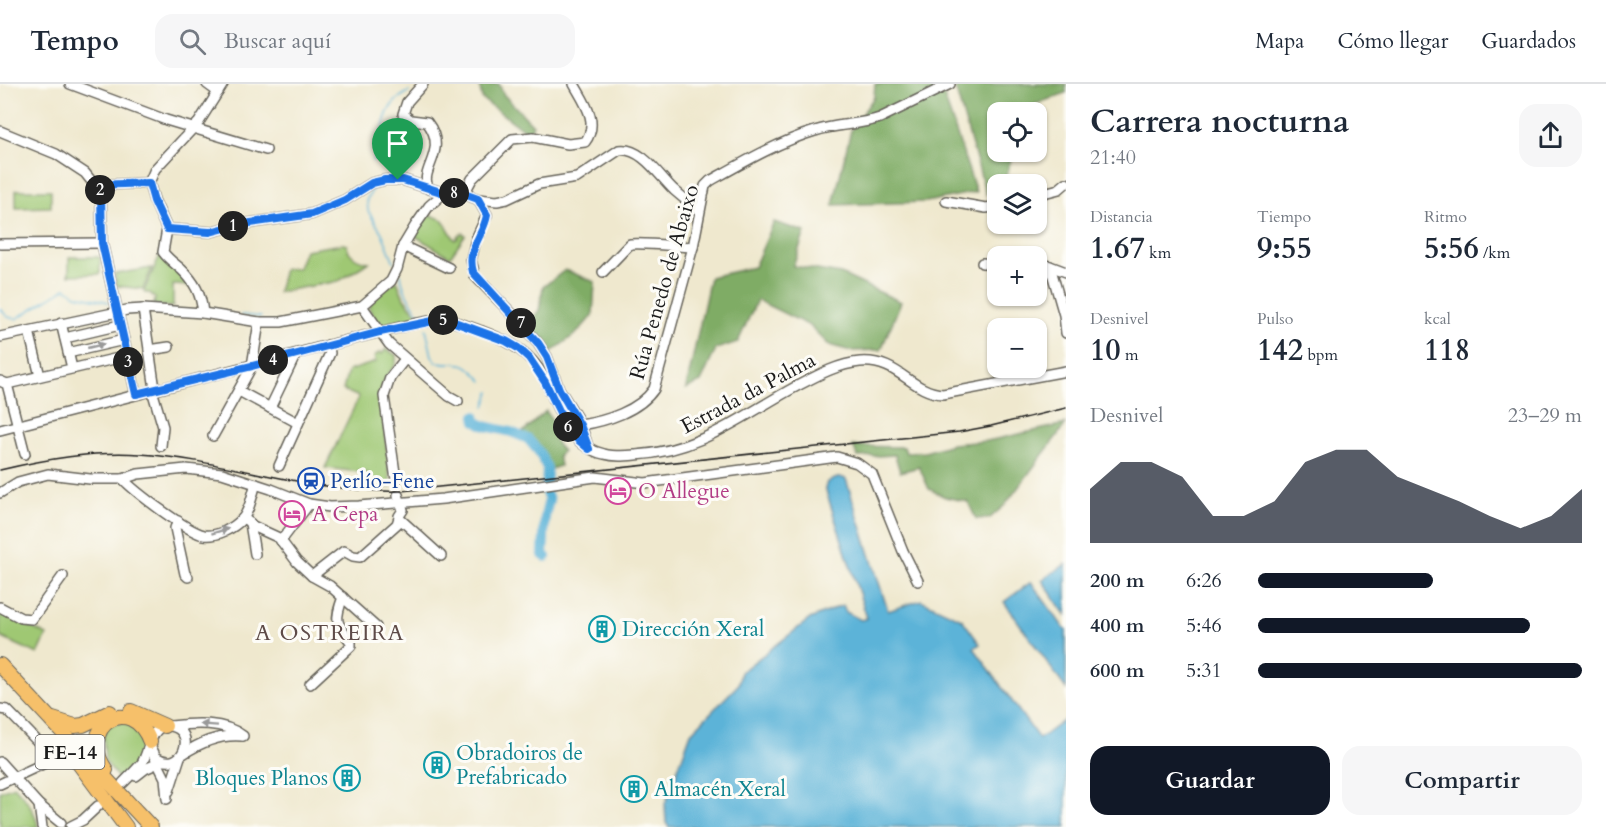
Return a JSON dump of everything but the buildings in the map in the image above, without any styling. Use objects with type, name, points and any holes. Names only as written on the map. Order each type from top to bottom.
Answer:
[{"type":"highway","name":"FE-14","points":[[0,665],[49,718],[123,788],[152,827]]},
{"type":"highway","name":"FE-14","points":[[0,677],[141,827]]},
{"type":"highway","points":[[49,718],[75,726],[83,725],[120,709],[168,726]]},
{"type":"highway","points":[[123,788],[101,763],[96,751],[96,740],[105,722],[112,719],[129,718],[140,723],[151,747]]},
{"type":"highway","points":[[71,753],[126,827]]},
{"type":"street","points":[[70,84],[193,128],[266,150]]},
{"type":"street","points":[[203,313],[201,296],[193,282],[163,252],[167,229],[154,201],[149,183],[155,169],[208,111],[220,88],[207,84]]},
{"type":"street","points":[[423,84],[407,102],[404,114],[411,120],[427,122],[433,134],[435,155],[426,176],[429,189]]},
{"type":"street","points":[[464,194],[472,179],[512,139],[533,137],[568,144],[585,142],[590,130],[590,114],[574,84]]},
{"type":"street","name":"Rúa Penedo de Abaixo","points":[[580,425],[598,422],[639,404],[649,397],[654,389],[693,247],[705,186],[710,181],[758,155],[817,130],[869,122],[950,84]]},
{"type":"street","points":[[0,131],[56,154],[85,173],[101,193],[102,243],[136,394]]},
{"type":"street","points":[[167,229],[210,232],[237,225],[312,214],[352,196],[372,183],[385,180],[403,180],[444,193],[464,194],[478,199],[497,201],[507,199],[539,184],[577,178],[624,149],[637,154],[653,167],[672,189],[699,211]]},
{"type":"street","points":[[96,185],[149,183]]},
{"type":"street","points":[[1047,192],[1064,188]]},
{"type":"street","points":[[0,337],[117,311],[143,309],[203,313],[260,322],[281,322],[362,306],[391,281],[398,269],[403,246],[429,206],[444,193]]},
{"type":"street","points":[[478,199],[487,215],[473,250],[471,260],[473,272],[538,343],[547,357],[559,389],[580,425],[589,449]]},
{"type":"street","points":[[946,201],[987,208]]},
{"type":"street","points":[[0,244],[102,243]]},
{"type":"street","points":[[603,272],[630,244],[655,243],[693,247]]},
{"type":"street","points":[[403,246],[449,268]]},
{"type":"street","points":[[982,263],[987,263]]},
{"type":"street","points":[[1047,265],[1066,272]]},
{"type":"street","points":[[1050,266],[1064,315],[1066,333]]},
{"type":"street","points":[[362,306],[380,332],[405,358],[458,401]]},
{"type":"street","points":[[143,309],[154,389],[163,427],[160,446]]},
{"type":"street","name":"Estrada da Palma","points":[[0,430],[380,332],[449,320],[496,337],[518,348],[537,367],[567,427],[577,439],[589,449],[619,457],[680,448],[709,438],[821,373],[849,364],[871,362],[883,364],[893,368],[927,391],[943,394],[1066,371]]},
{"type":"street","points":[[213,436],[252,366],[260,322]]},
{"type":"street","points":[[61,323],[72,368]]},
{"type":"street","points":[[65,338],[120,325]]},
{"type":"street","points":[[30,331],[40,376]]},
{"type":"street","points":[[68,353],[124,340]]},
{"type":"street","points":[[279,466],[330,353],[328,345]]},
{"type":"street","points":[[149,350],[169,347]]},
{"type":"street","points":[[270,408],[297,354]]},
{"type":"street","points":[[25,454],[3,382],[127,356]]},
{"type":"street","points":[[396,480],[384,396],[390,378],[405,358]]},
{"type":"street","points":[[239,391],[298,423]]},
{"type":"street","points":[[0,493],[18,482],[48,474],[123,479],[138,474],[186,469],[222,473],[309,504],[330,507],[398,499],[443,499],[595,477],[645,483],[837,457],[857,463],[872,474],[903,551],[918,581]]},
{"type":"street","points":[[123,479],[133,490],[178,521],[204,535],[219,533],[247,520]]},
{"type":"street","points":[[255,554],[247,520],[256,484]]},
{"type":"street","points":[[312,576],[344,551],[360,557],[397,524],[403,510],[398,499]]},
{"type":"street","points":[[281,541],[309,504]]},
{"type":"street","points":[[399,518],[441,556]]},
{"type":"street","points":[[247,520],[281,541],[297,562],[312,576],[330,586],[376,627]]},
{"type":"street","points":[[178,521],[175,528],[184,574],[188,577]]},
{"type":"street","points":[[0,607],[21,618],[33,619],[63,576]]},
{"type":"street","points":[[310,684],[351,646],[351,642],[337,624],[336,615],[343,597]]},
{"type":"street","points":[[0,709],[7,710],[48,752],[48,760],[0,784]]},
{"type":"street","points":[[186,724],[219,726],[237,731],[243,736],[220,737],[202,742],[175,760],[161,762],[144,769],[123,788],[151,747],[153,734],[168,726],[186,724]]},
{"type":"street","points":[[151,747],[161,762],[167,799],[171,779],[186,743],[177,728],[168,726]]},
{"type":"street","points":[[0,762],[39,805],[68,825]]},
{"type":"street","points":[[39,805],[42,827]]},
{"type":"street","points":[[50,827],[83,820],[100,808],[86,827]]},
{"type":"green space","points":[[479,84],[499,84],[504,95],[533,125],[528,133],[482,99]]},
{"type":"green space","points":[[875,84],[940,84],[976,192],[926,202],[833,205],[851,130],[874,97]]},
{"type":"green space","points":[[954,84],[1066,84],[1066,93],[1041,102],[987,102],[987,162],[1010,162],[1007,174],[987,174],[986,194]]},
{"type":"green space","points":[[16,190],[51,190],[51,207],[16,208]]},
{"type":"green space","points":[[431,215],[443,220],[455,240],[463,233],[465,235],[450,257],[415,236],[427,216]]},
{"type":"green space","points":[[774,222],[805,232],[793,266],[841,274],[901,302],[881,350],[851,351],[829,345],[810,326],[757,300],[738,342],[716,349],[701,382],[686,389],[710,277],[754,267]]},
{"type":"green space","points":[[347,245],[349,252],[355,257],[369,262],[339,281],[278,292],[284,269],[298,268],[305,250]]},
{"type":"green space","points":[[160,255],[186,277],[192,286],[173,285],[173,307],[154,305],[155,298],[144,291]]},
{"type":"green space","points":[[69,257],[100,257],[100,274],[69,275]]},
{"type":"green space","points":[[152,268],[143,289],[117,286],[114,274]]},
{"type":"green space","points":[[565,270],[595,282],[593,315],[577,333],[550,353],[528,323],[539,311],[543,287]]},
{"type":"green space","points":[[397,281],[404,298],[417,314],[415,317],[378,326],[369,308],[380,292]]},
{"type":"green space","points":[[386,349],[396,355],[394,367],[384,380],[381,395],[391,487],[370,488],[371,480],[368,473],[325,468],[359,397],[343,390],[348,371],[376,362],[374,357],[380,352],[382,354]]},
{"type":"green space","points":[[546,411],[556,427],[555,440],[563,451],[558,455],[560,466],[551,469],[539,446],[522,433]]},
{"type":"green space","points":[[1066,424],[1005,505],[990,518],[976,519],[968,502],[945,497],[929,489],[919,467],[900,472],[895,455],[858,457],[853,446],[904,447],[906,453],[925,452],[952,444],[987,441]]},
{"type":"green space","points":[[0,612],[47,635],[38,654],[0,637]]},
{"type":"green space","points":[[128,721],[145,740],[140,758],[121,782],[105,761],[103,732],[109,725]]},
{"type":"green space","points":[[14,786],[35,815],[38,827],[0,827],[0,791]]},
{"type":"water","points":[[840,477],[846,479],[888,611],[921,600],[962,619],[980,644],[974,648],[1039,739],[1066,719],[1066,827],[669,827],[666,823],[665,804],[691,733],[738,685],[741,672],[810,619],[843,605],[846,612],[861,620],[867,618],[825,488],[827,482]]},
{"type":"water","points":[[1066,564],[1066,616],[1042,580]]},
{"type":"water","points":[[1031,582],[1066,631],[1066,689],[1004,602]]},
{"type":"waterway","points":[[373,161],[384,136],[384,124],[388,112],[398,98],[409,92]]},
{"type":"waterway","points":[[374,187],[367,199],[368,211],[382,233],[394,262]]},
{"type":"waterway","points":[[401,274],[408,296],[421,315]]},
{"type":"waterway","points":[[0,309],[8,317],[16,319],[66,288],[76,295],[109,302]]},
{"type":"waterway","points":[[241,315],[261,317]]},
{"type":"waterway","points":[[426,329],[432,356],[436,362],[466,365],[483,381]]},
{"type":"waterway","points":[[485,406],[490,392]]},
{"type":"waterway","points":[[475,416],[476,421],[485,426],[528,439],[539,452],[547,468],[546,493],[549,500],[545,516],[543,555],[546,557]]},
{"type":"railway","points":[[0,470],[69,457],[122,453],[173,457],[335,487],[368,491],[401,491],[959,432],[1066,408]]},
{"type":"place","name":"Perlío-Fene","points":[[311,481]]},
{"type":"place","name":"O Allegue","points":[[618,491]]},
{"type":"place","name":"A Cepa","points":[[292,514]]},
{"type":"place","name":"Dirección Xeral","points":[[602,629]]},
{"type":"place","name":"Obradoiros de Prefabricado","points":[[437,765]]},
{"type":"place","name":"Bloques Planos","points":[[347,778]]},
{"type":"place","name":"Almacén Xeral","points":[[634,789]]},
{"type":"district","name":"A OSTREIRA","points":[[330,632]]},
{"type":"route","points":[[398,180],[444,193],[464,194],[478,199],[487,215],[476,239],[471,260],[473,272],[538,343],[547,357],[559,389],[580,425],[589,449],[567,427],[537,367],[529,358],[506,341],[449,320],[380,332],[136,394],[102,243],[101,193],[96,185],[149,183],[154,201],[167,229],[210,232],[237,225],[312,214],[345,200],[372,183],[398,180]]}]
